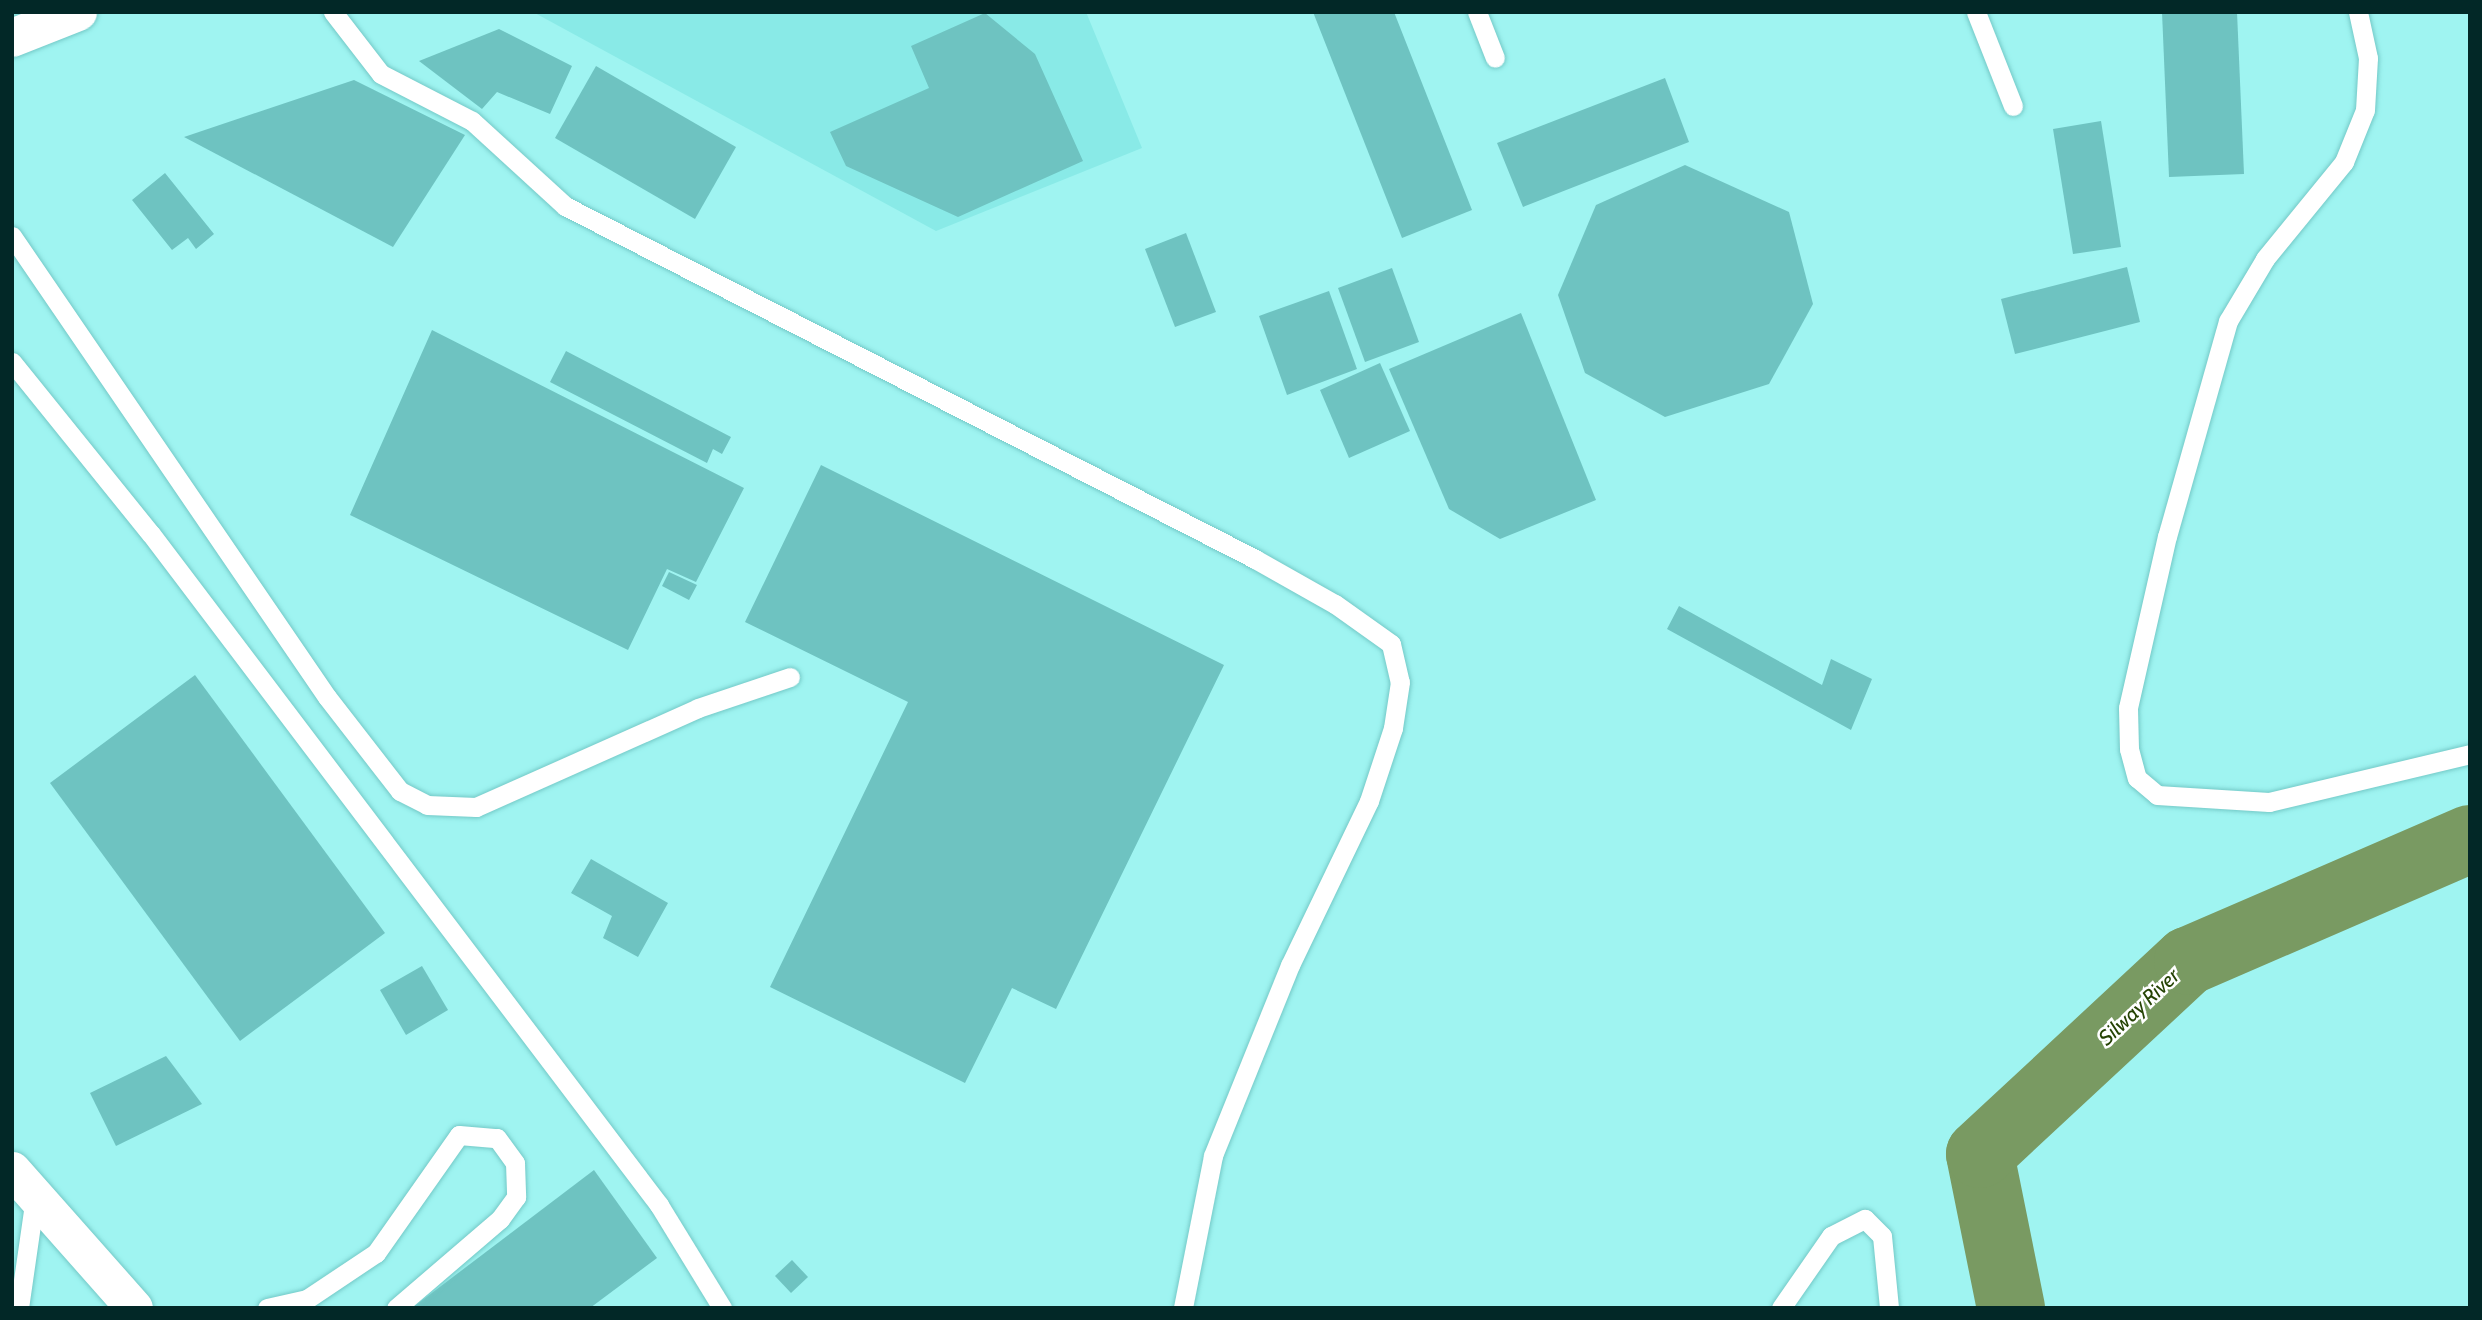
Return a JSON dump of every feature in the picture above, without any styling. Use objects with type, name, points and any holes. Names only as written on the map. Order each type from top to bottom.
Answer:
[{"type":"main road","points":[[12,38],[78,12]]},
{"type":"street","points":[[24,1183],[134,1308]]},
{"type":"lane","points":[[333,12],[381,74],[472,121],[565,206],[1255,559],[1335,604],[1391,645],[1400,682],[1393,728],[1369,801],[1290,965],[1213,1156],[1183,1308]]},
{"type":"lane","points":[[1477,12],[1495,58]]},
{"type":"lane","points":[[1976,12],[2013,106]]},
{"type":"lane","points":[[2358,12],[2368,58],[2365,110],[2344,162],[2265,259],[2228,321],[2167,536],[2128,708],[2129,749],[2137,778],[2157,795],[2269,802],[2470,754]]},
{"type":"lane","points":[[12,236],[319,686],[400,791],[426,805],[476,807],[698,708],[790,677]]},
{"type":"lane","points":[[12,362],[152,534],[659,1205],[722,1308]]},
{"type":"lane","points":[[267,1308],[307,1299],[376,1254],[459,1135],[497,1138],[515,1163],[516,1197],[500,1219],[396,1308]]},
{"type":"lane","points":[[19,1308],[24,1183]]},
{"type":"lane","points":[[1781,1308],[1831,1236],[1865,1219],[1882,1236],[1889,1308]]},
{"type":"shaded area","points":[[533,12],[1086,12],[1142,148],[936,231]]},
{"type":"building","points":[[1313,12],[1394,12],[1472,210],[1402,238]]},
{"type":"building","points":[[2162,12],[2237,12],[2244,174],[2169,177]]},
{"type":"building","points":[[985,13],[1035,54],[1083,161],[958,217],[846,166],[830,132],[929,88],[911,46]]},
{"type":"building","points":[[499,29],[572,66],[550,114],[497,92],[482,109],[419,61]]},
{"type":"building","points":[[596,66],[736,147],[695,219],[555,138]]},
{"type":"building","points":[[1665,78],[1689,142],[1523,207],[1497,143]]},
{"type":"building","points":[[354,80],[465,135],[393,247],[184,137]]},
{"type":"building","points":[[2101,121],[2121,247],[2073,254],[2053,129]]},
{"type":"building","points":[[1685,165],[1789,212],[1813,304],[1769,384],[1665,417],[1585,373],[1558,295],[1596,205]]},
{"type":"building","points":[[165,173],[214,234],[196,249],[188,238],[172,250],[132,200]]},
{"type":"building","points":[[1186,233],[1216,312],[1175,327],[1145,249]]},
{"type":"building","points":[[2127,267],[2140,322],[2015,354],[2001,299]]},
{"type":"building","points":[[1392,268],[1419,342],[1365,362],[1338,288]]},
{"type":"building","points":[[1329,291],[1357,369],[1287,395],[1259,316]]},
{"type":"building","points":[[1521,313],[1596,500],[1500,539],[1449,509],[1389,369]]},
{"type":"building","points":[[432,330],[744,488],[696,582],[667,569],[628,650],[350,515]]},
{"type":"building","points":[[566,351],[731,437],[722,454],[713,449],[707,463],[550,382]]},
{"type":"building","points":[[1380,363],[1410,431],[1349,458],[1320,390]]},
{"type":"building","points":[[821,465],[1224,665],[1056,1009],[1012,988],[965,1083],[770,987],[908,702],[745,622]]},
{"type":"building","points":[[669,572],[697,585],[689,600],[662,586]]},
{"type":"building","points":[[1679,606],[1822,685],[1831,659],[1872,679],[1851,730],[1667,629]]},
{"type":"building","points":[[195,675],[385,933],[240,1041],[50,783]]},
{"type":"building","points":[[591,859],[668,903],[638,957],[603,938],[612,916],[571,893]]},
{"type":"building","points":[[422,966],[448,1010],[406,1035],[380,990]]},
{"type":"building","points":[[166,1056],[202,1104],[116,1146],[90,1093]]},
{"type":"building","points":[[594,1170],[657,1258],[590,1308],[412,1308]]},
{"type":"building","points":[[792,1260],[808,1277],[791,1293],[775,1276]]},
{"type":"waterway","name":"Silway River","points":[[2011,1308],[1980,1154],[2188,961],[2470,839]]}]
